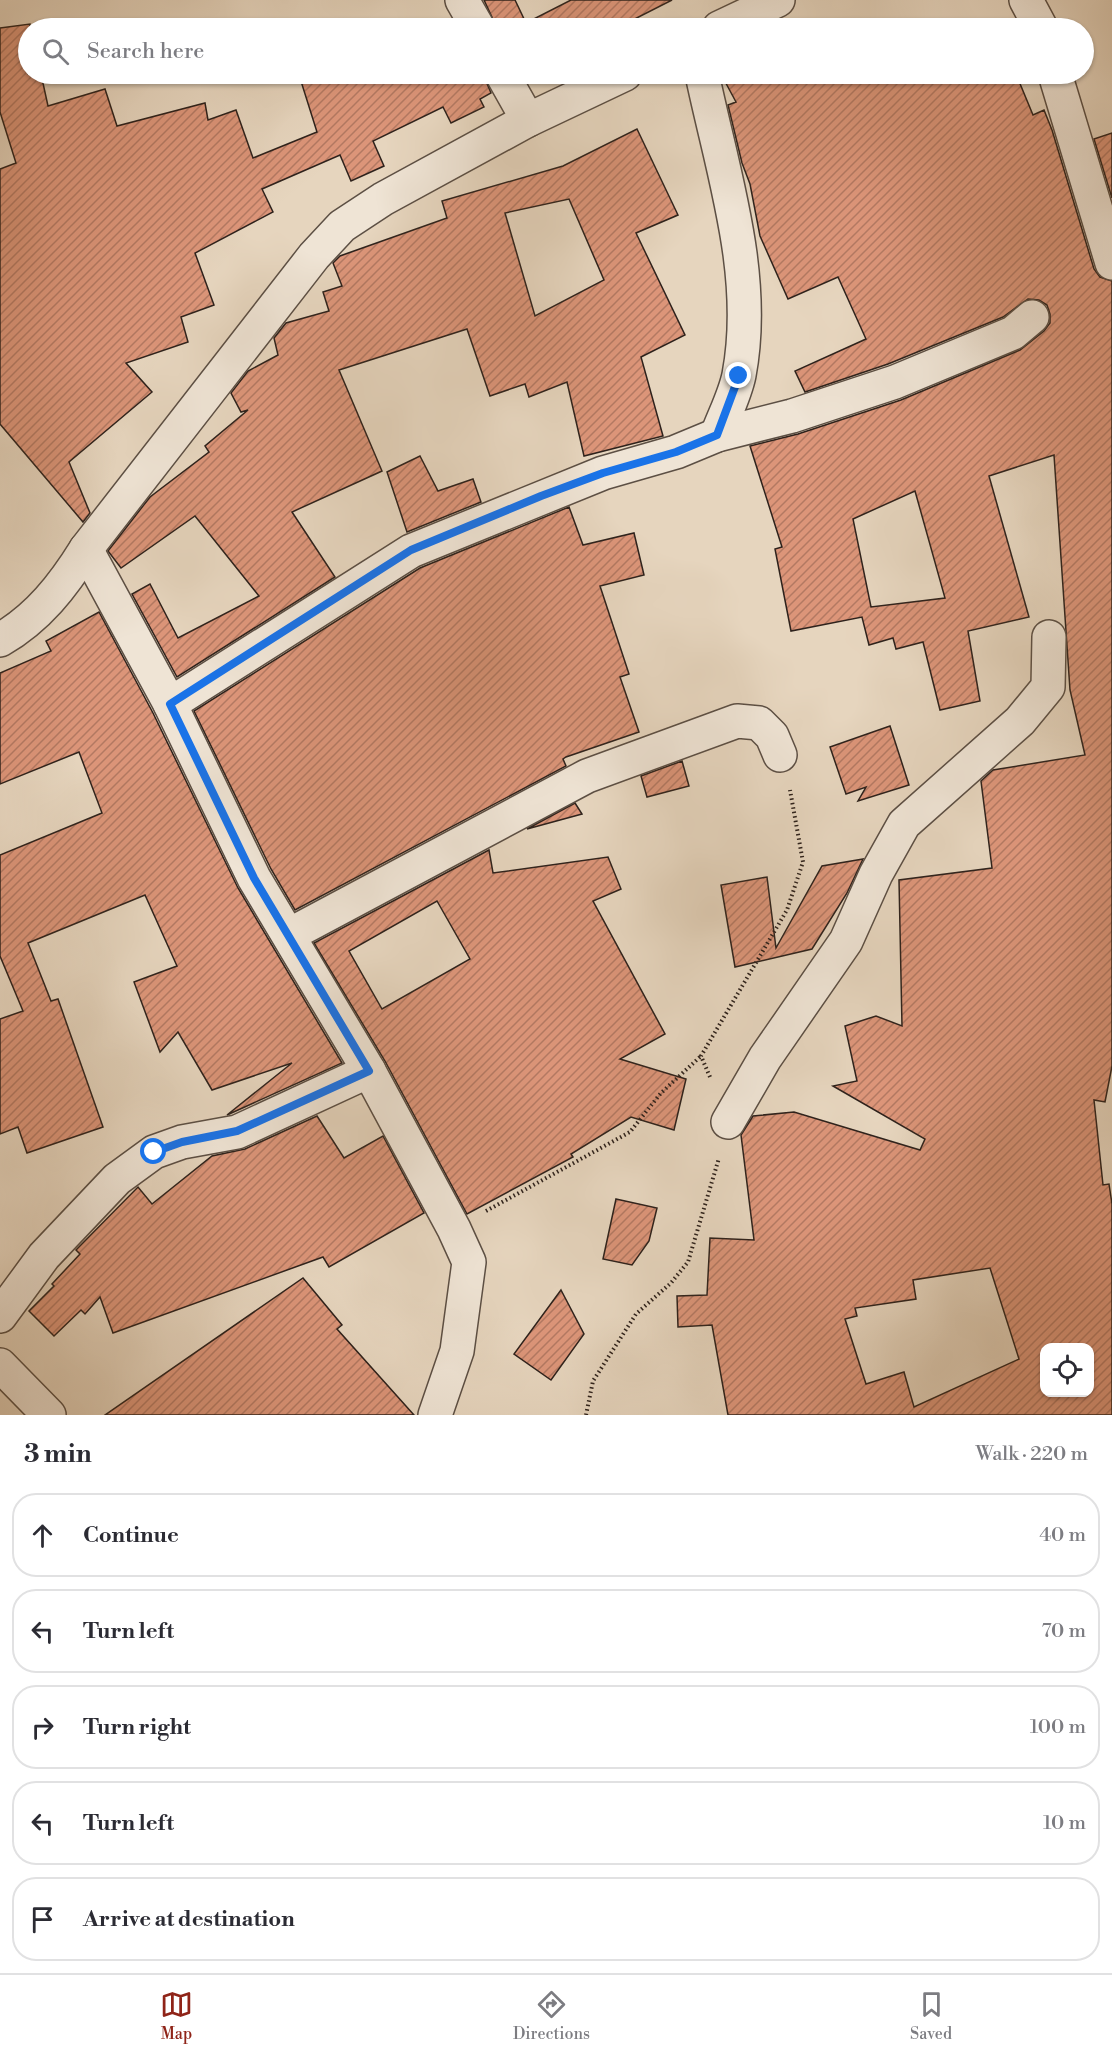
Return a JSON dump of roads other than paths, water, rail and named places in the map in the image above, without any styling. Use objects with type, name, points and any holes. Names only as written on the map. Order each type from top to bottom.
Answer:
[{"type":"street","points":[[462,0],[472,18]]},
{"type":"street","points":[[740,18],[778,0]]},
{"type":"street","points":[[1026,0],[1036,18]]},
{"type":"street","points":[[508,84],[528,120]]},
{"type":"street","points":[[0,640],[43,608],[58,590],[86,549],[314,256],[342,226],[382,199],[528,120],[604,84]]},
{"type":"street","points":[[704,84],[734,224],[744,290],[739,376],[717,435]]},
{"type":"street","points":[[1058,84],[1112,263]]},
{"type":"street","points":[[170,704],[411,550],[582,481],[676,452],[717,435],[792,416],[895,382],[1013,333],[1032,317]]},
{"type":"street","points":[[86,549],[170,704],[254,878],[369,1071],[454,1229],[469,1262],[457,1351],[435,1415]]},
{"type":"street","points":[[728,1122],[765,1058],[846,941],[876,874],[904,824],[1020,721],[1048,687],[1049,637]]},
{"type":"street","points":[[288,934],[587,776],[690,737],[737,721],[759,723],[772,736],[780,755]]},
{"type":"street","points":[[0,1316],[44,1256],[117,1179],[154,1152],[193,1140],[237,1131],[369,1071]]},
{"type":"street","points":[[0,1365],[49,1415]]}]
